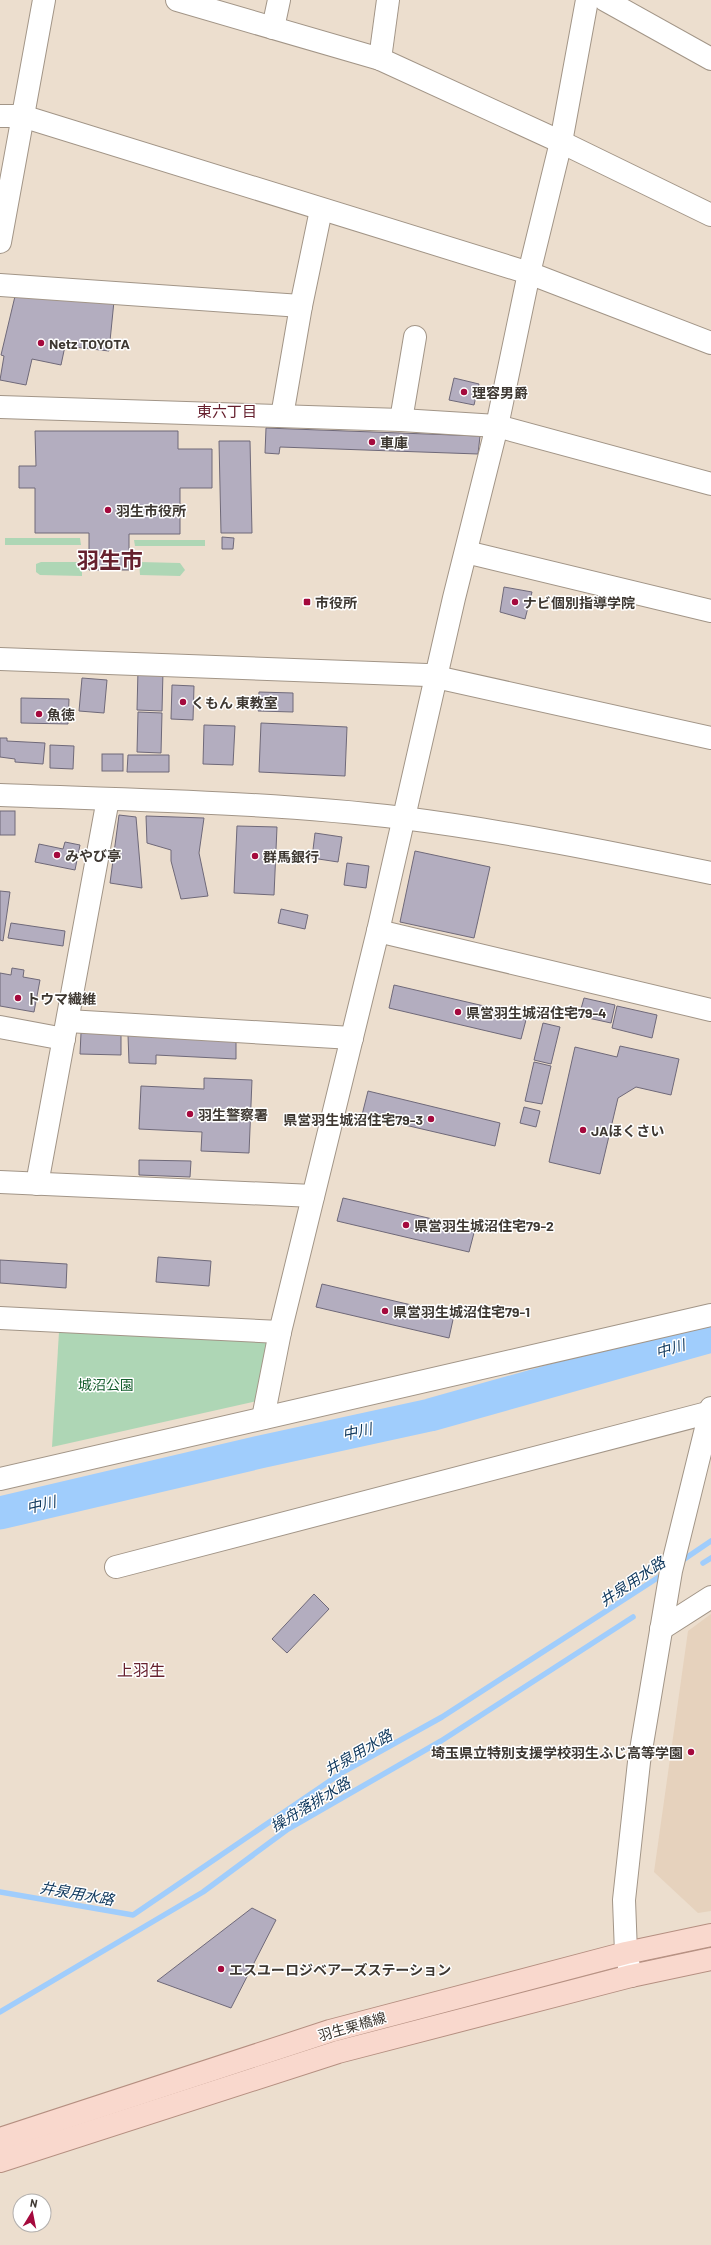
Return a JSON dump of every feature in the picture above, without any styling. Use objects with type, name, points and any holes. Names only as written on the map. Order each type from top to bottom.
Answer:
[{"type":"main road","name":"羽生栗橋線","points":[[0,2139],[330,2031],[626,1953],[711,1935]]},
{"type":"main road","name":"羽生栗橋線","points":[[0,2161],[338,2052],[631,1976],[711,1959]]},
{"type":"street","points":[[0,242],[44,0]]},
{"type":"street","points":[[176,0],[380,60],[561,142],[711,214]]},
{"type":"street","points":[[273,28],[279,0]]},
{"type":"street","points":[[380,60],[388,0]]},
{"type":"street","points":[[263,1418],[280,1332],[378,931],[436,677],[497,426],[529,273],[561,142],[587,0]]},
{"type":"street","points":[[605,0],[711,59]]},
{"type":"street","points":[[0,116],[22,116],[321,210],[529,273],[711,343]]},
{"type":"street","points":[[282,416],[301,306],[321,210]]},
{"type":"street","points":[[0,285],[301,306]]},
{"type":"street","points":[[401,420],[415,337]]},
{"type":"street","points":[[0,407],[401,420],[497,426],[711,484]]},
{"type":"street","points":[[466,552],[711,610]]},
{"type":"street","points":[[0,659],[436,677],[711,738]]},
{"type":"street","points":[[0,795],[232,804],[403,818],[587,848],[711,873]]},
{"type":"street","points":[[37,1184],[108,799]]},
{"type":"street","points":[[378,931],[711,1010]]},
{"type":"street","points":[[0,1026],[66,1030],[352,1038]]},
{"type":"street","points":[[0,1182],[314,1196]]},
{"type":"street","points":[[0,1479],[711,1315]]},
{"type":"street","points":[[0,1318],[280,1332]]},
{"type":"street","points":[[116,1567],[711,1411],[671,1571],[638,1769],[624,1900],[626,1953],[631,1976]]},
{"type":"street","points":[[661,1628],[711,1596]]},
{"type":"shaded area","name":"埼玉県立特別支援学校羽生ふじ高等学園","points":[[711,1614],[711,1911],[698,1913],[654,1872],[688,1631]]},
{"type":"green space","points":[[5,538],[80,538],[81,545],[5,545]]},
{"type":"green space","points":[[134,540],[205,540],[205,546],[135,546]]},
{"type":"green space","points":[[41,562],[82,562],[82,576],[40,575],[36,572],[36,564]]},
{"type":"green space","points":[[139,562],[180,563],[185,570],[180,576],[140,575]]},
{"type":"green space","name":"城沼公園","points":[[59,1332],[267,1341],[257,1401],[52,1447]]},
{"type":"building","points":[[16,292],[114,301],[109,351],[65,346],[61,365],[32,359],[26,385],[0,380],[4,356],[1,355]]},
{"type":"building","name":"理容男爵","points":[[454,378],[479,384],[474,405],[449,400]]},
{"type":"building","name":"車庫","points":[[266,428],[480,436],[478,454],[280,447],[279,454],[265,453]]},
{"type":"building","name":"羽生市役所","points":[[35,431],[178,431],[178,449],[212,449],[212,488],[180,488],[180,534],[129,534],[129,570],[89,570],[89,533],[35,533],[35,488],[19,488],[19,466],[36,466]]},
{"type":"building","points":[[219,441],[250,441],[252,533],[221,533]]},
{"type":"building","points":[[222,537],[234,538],[233,549],[222,549]]},
{"type":"building","name":"ナビ個別指導学院","points":[[504,587],[532,592],[525,619],[500,612]]},
{"type":"building","points":[[138,670],[163,671],[162,711],[137,710]]},
{"type":"building","points":[[82,678],[107,680],[104,713],[79,711]]},
{"type":"building","name":"くもん 東教室","points":[[172,685],[194,686],[193,720],[171,719]]},
{"type":"building","points":[[259,692],[293,693],[293,712],[258,711]]},
{"type":"building","points":[[21,698],[69,699],[68,724],[21,723]]},
{"type":"building","points":[[138,712],[162,713],[161,753],[137,752]]},
{"type":"building","points":[[261,723],[347,727],[345,776],[259,772]]},
{"type":"building","points":[[204,725],[235,726],[233,765],[203,764]]},
{"type":"building","points":[[0,738],[7,738],[7,741],[45,743],[43,764],[15,762],[15,759],[0,757]]},
{"type":"building","points":[[50,745],[74,746],[73,769],[50,768]]},
{"type":"building","points":[[102,754],[123,754],[123,771],[102,771]]},
{"type":"building","points":[[128,755],[169,755],[169,772],[127,772]]},
{"type":"building","points":[[0,811],[15,811],[15,835],[0,835]]},
{"type":"building","points":[[119,815],[136,817],[142,888],[110,883]]},
{"type":"building","points":[[146,816],[204,818],[199,853],[208,896],[181,899],[171,861],[171,850],[147,843]]},
{"type":"building","points":[[237,826],[277,827],[274,895],[234,893]]},
{"type":"building","points":[[315,833],[342,837],[338,862],[312,858]]},
{"type":"building","name":"みやび亭","points":[[65,842],[80,845],[75,870],[35,862],[39,844],[63,849]]},
{"type":"building","points":[[415,851],[490,867],[474,938],[400,922]]},
{"type":"building","points":[[347,863],[369,866],[366,888],[344,885]]},
{"type":"building","points":[[0,891],[10,892],[3,941],[0,940]]},
{"type":"building","points":[[281,909],[308,915],[305,929],[278,923]]},
{"type":"building","points":[[11,923],[65,931],[63,946],[8,938]]},
{"type":"building","name":"トウマ繊維","points":[[12,968],[24,970],[23,977],[40,980],[34,1012],[0,1006],[0,973],[11,975]]},
{"type":"building","name":"県営羽生城沼住宅79-4","points":[[394,985],[527,1016],[521,1039],[389,1008]]},
{"type":"building","points":[[584,998],[615,1005],[611,1023],[579,1016]]},
{"type":"building","points":[[617,1006],[657,1015],[652,1038],[612,1028]]},
{"type":"building","points":[[543,1023],[560,1027],[551,1064],[534,1060]]},
{"type":"building","points":[[81,1033],[121,1034],[121,1055],[80,1054]]},
{"type":"building","points":[[128,1035],[236,1040],[236,1059],[156,1055],[156,1064],[129,1063]]},
{"type":"building","name":"JAほくさい","points":[[620,1046],[679,1059],[671,1095],[636,1087],[618,1098],[600,1174],[549,1162],[575,1047],[617,1057]]},
{"type":"building","points":[[534,1062],[551,1066],[542,1104],[525,1101]]},
{"type":"building","points":[[204,1078],[252,1080],[249,1153],[201,1151],[202,1132],[139,1129],[141,1086],[204,1089]]},
{"type":"building","name":"県営羽生城沼住宅79-3","points":[[368,1091],[500,1123],[495,1146],[362,1115]]},
{"type":"building","points":[[524,1107],[540,1111],[536,1127],[520,1123]]},
{"type":"building","points":[[139,1160],[191,1161],[190,1177],[139,1175]]},
{"type":"building","name":"県営羽生城沼住宅79-2","points":[[343,1198],[475,1229],[469,1252],[337,1221]]},
{"type":"building","points":[[158,1257],[211,1261],[209,1286],[156,1282]]},
{"type":"building","points":[[0,1260],[67,1264],[66,1288],[0,1283]]},
{"type":"building","name":"県営羽生城沼住宅79-1","points":[[322,1284],[454,1315],[449,1338],[316,1307]]},
{"type":"building","points":[[314,1594],[329,1609],[287,1653],[272,1639]]},
{"type":"building","points":[[252,1908],[276,1920],[231,2008],[157,1981]]},
{"type":"waterway","name":"中川","points":[[0,1513],[260,1452],[430,1415],[711,1336]]},
{"type":"waterway","name":"井泉用水路","points":[[680,1562],[711,1541]]},
{"type":"waterway","name":"操舟落排水路","points":[[703,1563],[711,1558]]},
{"type":"waterway","name":"井泉用水路","points":[[0,1892],[133,1915],[343,1772],[442,1717],[665,1573]]},
{"type":"waterway","name":"操舟落排水路","points":[[0,2012],[203,1892],[288,1829],[441,1741],[633,1617]]},
{"type":"place","name":"Netz TOYOTA","points":[[41,343]]},
{"type":"place","name":"理容男爵","points":[[464,392]]},
{"type":"place","name":"車庫","points":[[372,442]]},
{"type":"place","name":"羽生市役所","points":[[108,510]]},
{"type":"place","name":"市役所","points":[[307,602]]},
{"type":"place","name":"ナビ個別指導学院","points":[[515,602]]},
{"type":"place","name":"くもん 東教室","points":[[183,702]]},
{"type":"place","name":"魚徳","points":[[39,714]]},
{"type":"place","name":"みやび亭","points":[[57,855]]},
{"type":"place","name":"群馬銀行","points":[[255,856]]},
{"type":"place","name":"トウマ繊維","points":[[18,998]]},
{"type":"place","name":"県営羽生城沼住宅79-4","points":[[458,1012]]},
{"type":"place","name":"羽生警察署","points":[[190,1114]]},
{"type":"place","name":"県営羽生城沼住宅79-3","points":[[431,1119]]},
{"type":"place","name":"JAほくさい","points":[[583,1130]]},
{"type":"place","name":"県営羽生城沼住宅79-2","points":[[406,1225]]},
{"type":"place","name":"県営羽生城沼住宅79-1","points":[[385,1311]]},
{"type":"place","name":"埼玉県立特別支援学校羽生ふじ高等学園","points":[[691,1752]]},
{"type":"place","name":"エスユーロジベアーズステーション","points":[[221,1969]]},
{"type":"district","name":"東六丁目","points":[[227,411]]},
{"type":"district","name":"羽生市","points":[[110,559]]},
{"type":"district","name":"上羽生","points":[[141,1669]]}]
